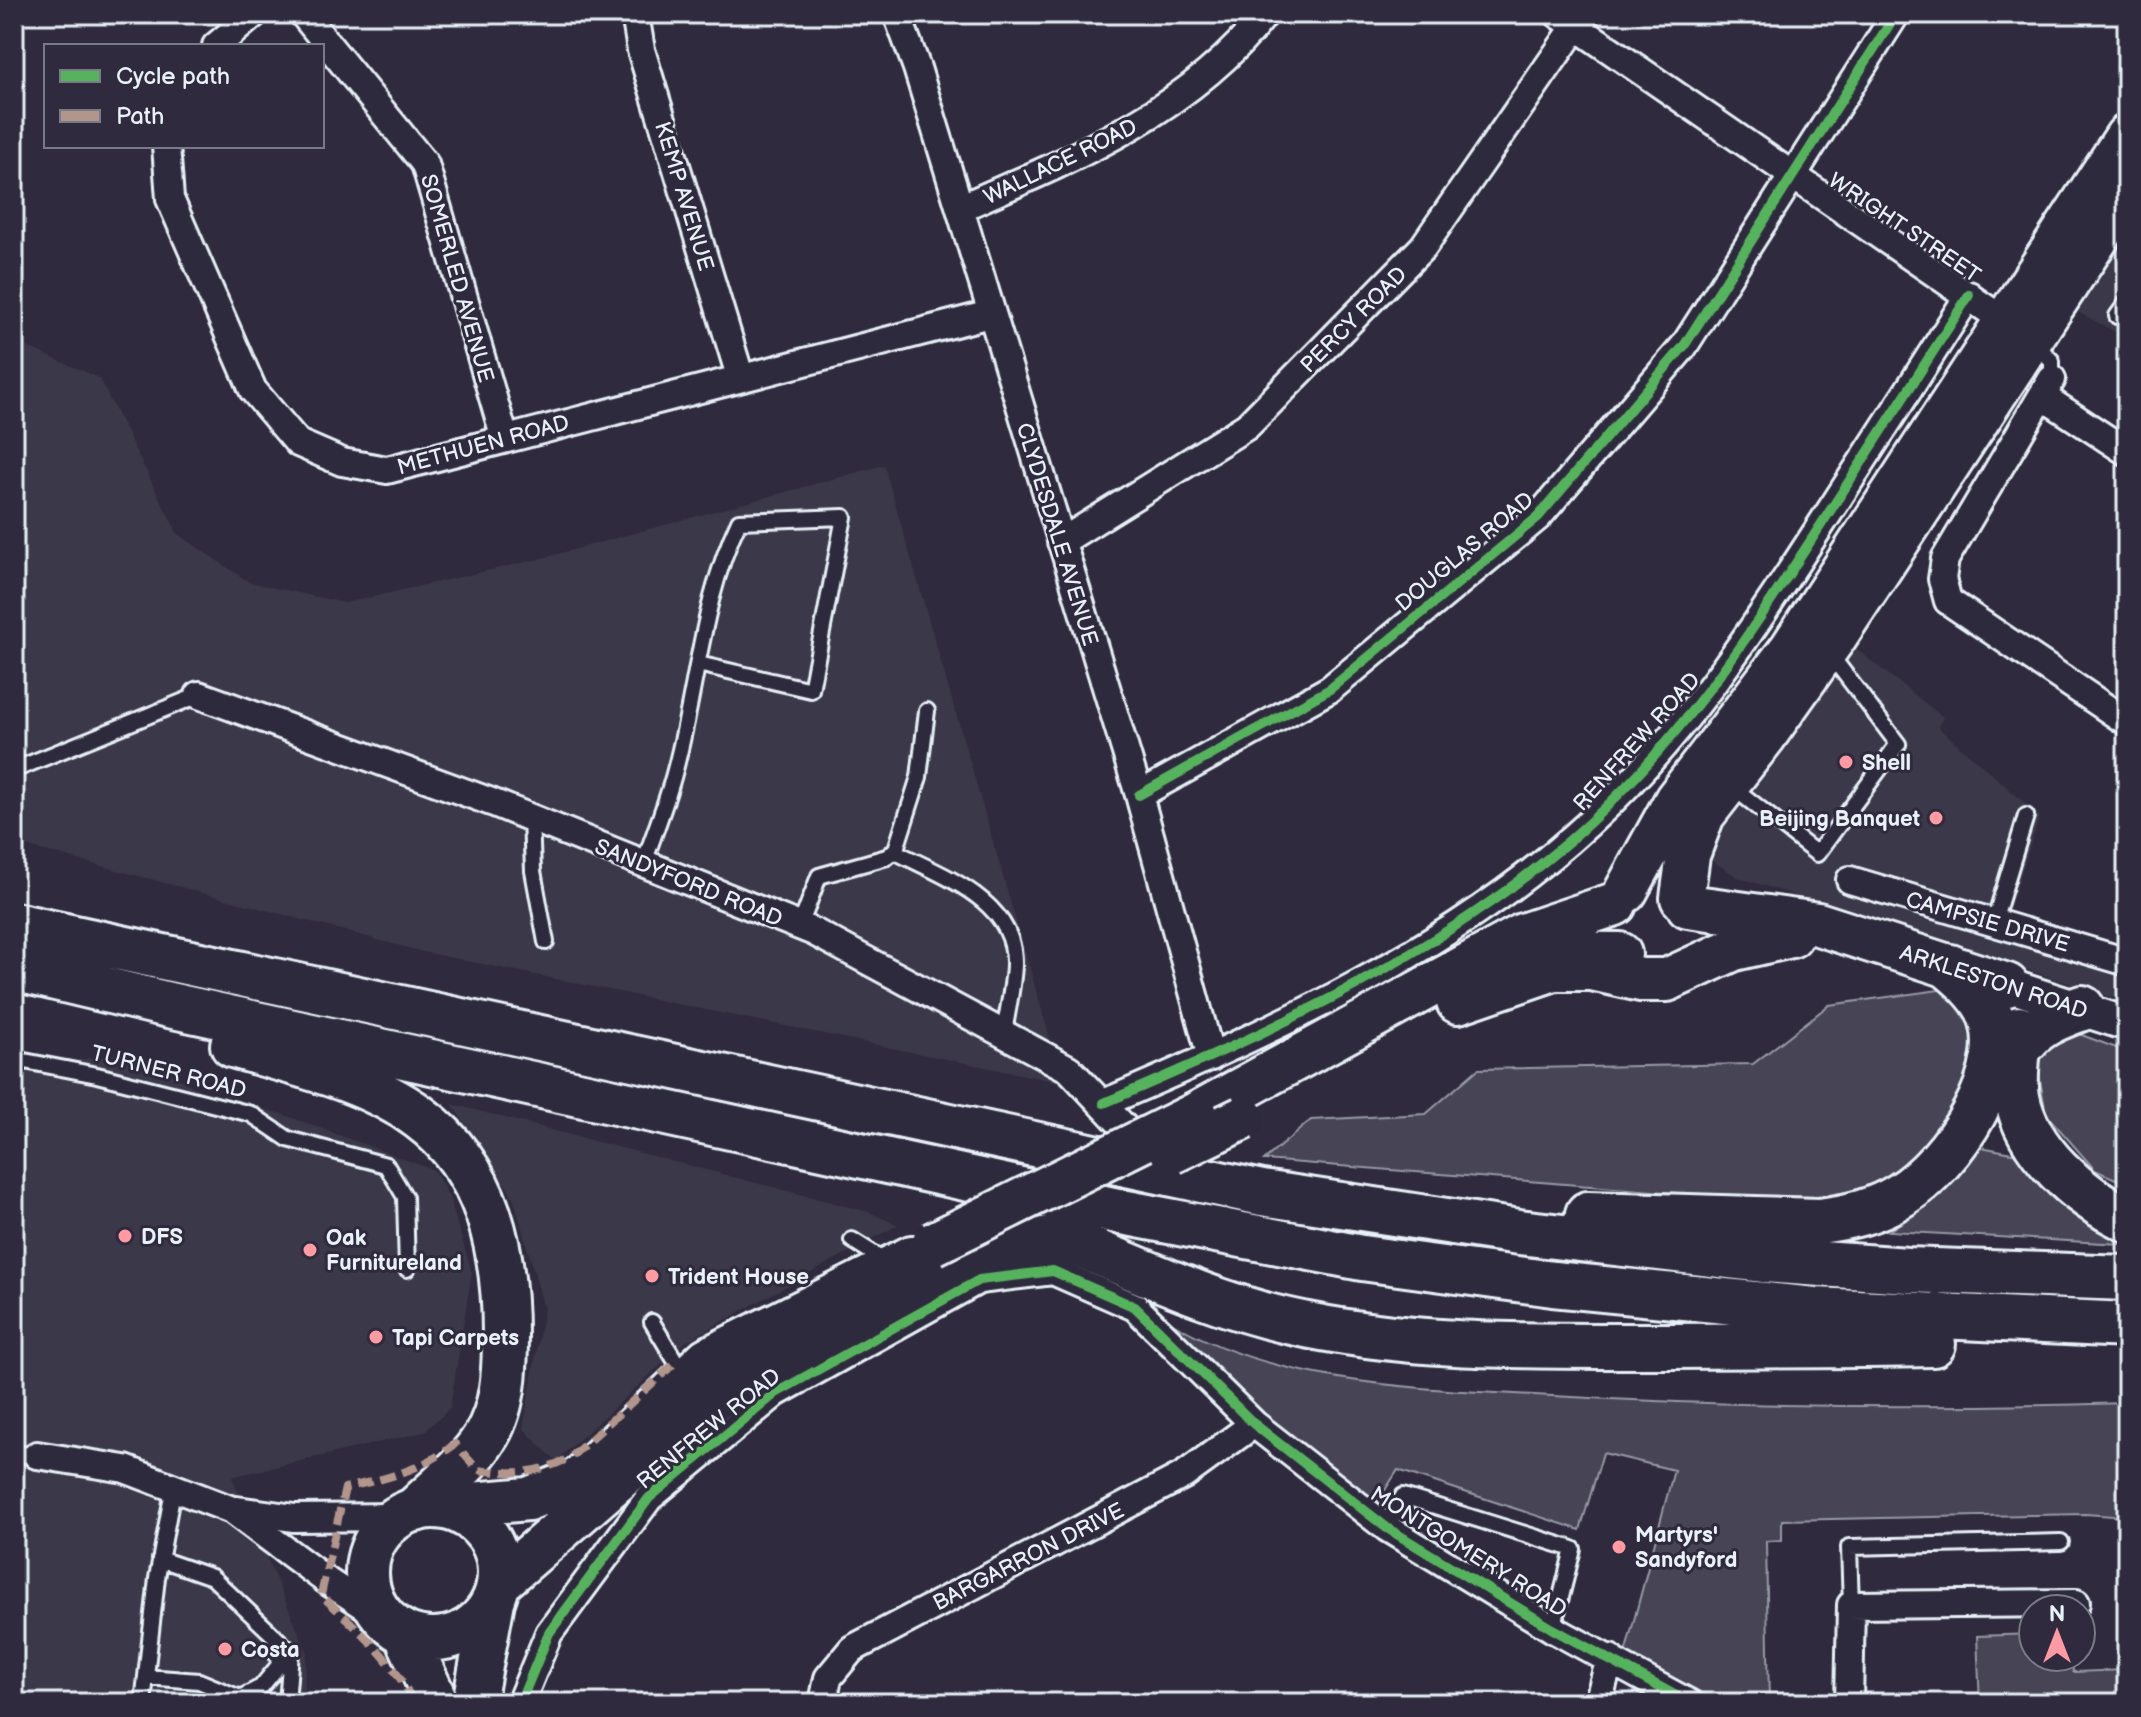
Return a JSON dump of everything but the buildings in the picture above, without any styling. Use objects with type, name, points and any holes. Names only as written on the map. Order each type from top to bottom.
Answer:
[{"type":"highway","points":[[14,925],[1262,1193],[1519,1232],[1732,1257],[1908,1270],[2127,1278]]},
{"type":"highway","points":[[1262,1193],[1647,1217],[1804,1221],[1858,1215],[1901,1196],[1932,1171],[1961,1137],[1982,1095],[1992,1059],[1993,1033],[1988,1010],[1975,990],[1950,967]]},
{"type":"highway","points":[[14,968],[169,1005],[1122,1212],[1362,1258],[1553,1284],[1815,1310],[2127,1325]]},
{"type":"highway","points":[[14,978],[374,1091],[421,1119],[458,1155],[485,1203],[500,1253],[505,1304],[503,1387],[484,1439],[417,1511]]},
{"type":"highway","points":[[2007,985],[2017,1009],[2018,1099],[2031,1134],[2043,1152],[2088,1198],[2127,1219]]},
{"type":"highway","points":[[2019,1049],[2026,1038],[2047,1021],[2082,1008]]},
{"type":"highway","points":[[946,1253],[1055,1238],[1072,1242],[1197,1293],[1286,1320],[1442,1343],[1578,1346],[2127,1340]]},
{"type":"main road","points":[[2127,136],[2018,330],[1826,649],[1703,815],[1693,838],[1685,902],[1692,930],[1682,953],[1673,960],[1652,967],[1629,961],[1620,954],[1609,930],[1620,898],[1676,800],[1791,649],[2018,330],[2127,193]]},
{"type":"main road","points":[[397,1628],[425,1639],[446,1638],[464,1631],[481,1618],[496,1592],[696,1412],[946,1253],[1196,1114],[1334,1018],[1523,935],[1655,884],[1685,902]]},
{"type":"main road","name":"ARKLESTON ROAD","points":[[1685,902],[1818,924],[2007,985]]},
{"type":"main road","name":"ARKLESTON ROAD","points":[[1682,953],[1742,936],[1862,938]]},
{"type":"main road","points":[[1458,1002],[1554,969],[1592,969],[1641,980],[1667,980],[1734,949],[1791,936]]},
{"type":"main road","points":[[437,1703],[397,1628],[376,1607],[368,1588],[367,1568],[371,1548],[382,1531],[417,1511],[528,1499],[579,1479],[707,1359],[894,1267],[946,1253],[1030,1221],[1243,1118],[1458,1002],[1522,961],[1565,952],[1620,954]]},
{"type":"main road","points":[[417,1511],[457,1511],[476,1522],[489,1538],[498,1564],[496,1592],[474,1703]]},
{"type":"street","points":[[218,44],[254,14]]},
{"type":"street","name":"SOMERLED AVENUE","points":[[303,14],[425,164],[505,439]]},
{"type":"street","name":"KEMP AVENUE","points":[[635,14],[641,50],[740,376]]},
{"type":"street","name":"CLYDESDALE AVENUE","points":[[897,14],[960,208],[1139,795],[1211,1057]]},
{"type":"street","name":"WALLACE ROAD","points":[[960,208],[1072,160],[1143,121],[1206,74],[1265,14]]},
{"type":"street","name":"DOUGLAS ROAD","points":[[1139,795],[1330,689],[1538,517],[1684,346],[1896,14]]},
{"type":"street","name":"WRIGHT STREET","points":[[1567,20],[2018,330]]},
{"type":"street","name":"PERCY ROAD","points":[[1061,542],[1247,426],[1423,247],[1567,20]]},
{"type":"street","name":"METHUEN ROAD","points":[[166,148],[170,199],[253,390],[298,443],[342,462],[387,470],[740,376],[990,314]]},
{"type":"street","name":"RENFREW ROAD","points":[[1104,1103],[1211,1057],[1334,1018],[1439,936],[1568,842],[1640,772],[1708,692],[1749,635],[1969,295]]},
{"type":"street","points":[[2127,452],[2047,388],[1966,519],[1945,559],[1942,579],[1948,601],[2127,722]]},
{"type":"street","name":"SANDYFORD ROAD","points":[[199,695],[531,818],[800,926],[1069,1069],[1139,1143]]},
{"type":"street","name":"CAMPSIE DRIVE","points":[[1850,880],[2127,962]]},
{"type":"street","name":"ARKLESTON ROAD","points":[[2007,985],[2127,1024]]},
{"type":"street","name":"RENFREW ROAD","points":[[520,1703],[549,1633],[649,1498],[776,1393],[979,1280],[1053,1271]]},
{"type":"street","name":"MONTGOMERY ROAD","points":[[1053,1271],[1135,1307],[1254,1424],[1387,1528],[1553,1629],[1689,1703]]},
{"type":"street","name":"BARGARRON DRIVE","points":[[823,1703],[828,1678],[852,1649],[1184,1475],[1254,1424]]},
{"type":"street","points":[[25,1454],[125,1469],[174,1485],[232,1510],[327,1581],[397,1628]]},
{"type":"street","points":[[232,1510],[294,1518],[417,1511]]},
{"type":"street","points":[[1849,1703],[1851,1605],[2017,1604]]},
{"type":"street","points":[[1598,1703],[1610,1658]]},
{"type":"lane","points":[[2117,316],[2127,302]]},
{"type":"lane","points":[[2018,330],[2052,361],[2047,388]]},
{"type":"lane","points":[[644,863],[675,772],[698,664],[721,558],[739,521],[844,517],[811,690],[698,664]]},
{"type":"lane","points":[[1728,783],[1817,854],[1853,806],[1898,744],[1826,649]]},
{"type":"lane","points":[[14,770],[199,695]]},
{"type":"lane","points":[[800,926],[819,876],[887,857],[894,851],[919,777],[927,711]]},
{"type":"lane","points":[[1994,922],[2026,816]]},
{"type":"lane","points":[[531,818],[533,871],[546,942]]},
{"type":"lane","points":[[894,851],[970,891],[989,905],[1003,923],[1012,945],[1014,964],[1004,1034]]},
{"type":"lane","name":"TURNER ROAD","points":[[14,1059],[97,1075],[251,1114],[288,1139],[386,1165],[405,1197],[407,1269]]},
{"type":"lane","points":[[852,1240],[894,1267]]},
{"type":"lane","points":[[652,1322],[686,1379]]},
{"type":"lane","points":[[144,1698],[160,1559],[174,1485]]},
{"type":"lane","points":[[1387,1528],[1403,1496],[1573,1549],[1553,1629]]},
{"type":"lane","points":[[1851,1605],[1849,1547],[2061,1542]]},
{"type":"lane","points":[[160,1559],[212,1577],[291,1652],[287,1703]]},
{"type":"lane","points":[[146,1677],[199,1681],[240,1698],[261,1687],[279,1665],[275,1637]]},
{"type":"shaded area","points":[[2127,229],[2127,338],[2074,310]]},
{"type":"shaded area","points":[[14,341],[99,378],[178,534],[249,582],[345,603],[539,559],[884,465],[1063,1083],[423,952],[26,846],[14,854]]},
{"type":"shaded area","points":[[1856,649],[1943,717],[1938,727],[2040,816],[2009,910],[2127,951],[2127,1002],[1737,877],[1711,860],[1709,846]]},
{"type":"shaded area","points":[[1961,987],[1978,1011],[1966,1077],[1941,1137],[1878,1187],[1816,1197],[1703,1195],[1264,1160],[1311,1120],[1426,1114],[1478,1069],[1753,1064],[1829,1005]]},
{"type":"shaded area","points":[[2071,1031],[2127,1052],[2127,1184],[2095,1170],[2046,1114],[2035,1051]]},
{"type":"shaded area","points":[[14,1049],[78,1060],[109,1055],[138,1056],[203,1092],[282,1114],[434,1170],[449,1197],[472,1272],[450,1408],[424,1432],[232,1477],[307,1651],[303,1703],[14,1703]]},
{"type":"shaded area","points":[[452,1104],[869,1212],[898,1225],[687,1341],[556,1461],[523,1428],[544,1308],[513,1197]]},
{"type":"shaded area","points":[[1976,1146],[2022,1155],[2044,1185],[2122,1244],[1889,1231],[1941,1195]]},
{"type":"shaded area","points":[[1171,1322],[1213,1344],[1259,1360],[1356,1381],[1406,1387],[1768,1405],[2127,1403],[2127,1517],[2085,1514],[1782,1520],[1782,1540],[1766,1541],[1769,1703],[1722,1703],[1625,1654],[1674,1470],[1603,1453],[1580,1530],[1398,1470],[1374,1507],[1265,1422],[1215,1374]]},
{"type":"shaded area","points":[[2017,1635],[2017,1673],[2127,1670],[2127,1703],[1980,1703],[1977,1636]]},
{"type":"marked path","points":[[413,1703],[385,1659],[321,1595],[345,1488],[416,1467],[455,1444],[478,1470],[526,1471],[559,1463],[571,1457],[676,1362]]},
{"type":"cycle path","points":[[1139,795],[1330,689],[1538,517],[1684,346],[1896,14]]},
{"type":"cycle path","points":[[1104,1103],[1232,1047],[1358,984],[1419,949],[1535,869],[1588,824],[1653,757],[1712,685],[1791,570],[1969,295]]},
{"type":"cycle path","points":[[520,1703],[549,1633],[649,1498],[776,1393],[979,1280],[1053,1271],[1135,1307],[1254,1424],[1387,1528],[1553,1629],[1689,1703]]},
{"type":"place","name":"Shell","points":[[1846,762]]},
{"type":"place","name":"Beijing Banquet","points":[[1936,818]]},
{"type":"place","name":"DFS","points":[[125,1236]]},
{"type":"place","name":"Oak Furnitureland","points":[[310,1250]]},
{"type":"place","name":"Trident House","points":[[652,1276]]},
{"type":"place","name":"Tapi Carpets","points":[[376,1337]]},
{"type":"place","name":"Martyrs' Sandyford","points":[[1619,1547]]},
{"type":"place","name":"Costa","points":[[225,1649]]}]
